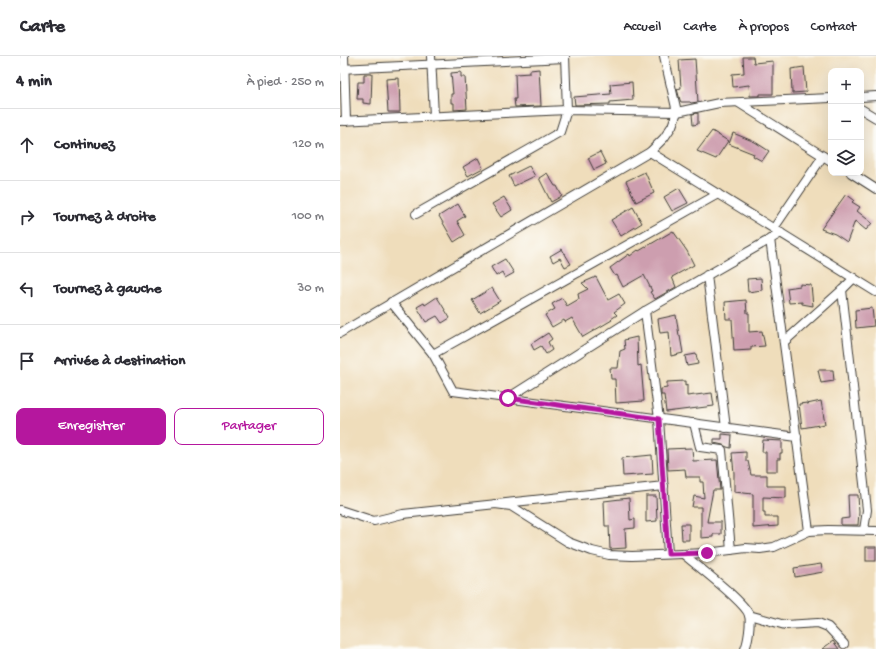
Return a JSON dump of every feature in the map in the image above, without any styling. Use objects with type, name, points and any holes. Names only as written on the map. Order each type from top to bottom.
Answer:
[{"type":"street","points":[[344,56],[342,68],[343,121],[567,110],[677,112],[719,103],[828,98]]},
{"type":"street","points":[[340,333],[650,152],[664,138],[672,126],[677,112],[664,56]]},
{"type":"street","points":[[342,68],[432,60],[565,57],[567,110],[560,132],[416,214]]},
{"type":"street","points":[[432,60],[434,116]]},
{"type":"street","points":[[864,97],[876,96]]},
{"type":"street","points":[[739,103],[828,159]]},
{"type":"street","points":[[864,111],[876,118]]},
{"type":"street","points":[[650,152],[876,292]]},
{"type":"street","points":[[508,398],[646,311],[770,239],[777,231],[823,156]]},
{"type":"street","points":[[856,176],[876,189]]},
{"type":"street","points":[[433,354],[718,194]]},
{"type":"street","points":[[770,239],[809,531]]},
{"type":"street","points":[[707,275],[726,428]]},
{"type":"street","points":[[784,342],[854,278]]},
{"type":"street","points":[[842,290],[867,510],[864,530]]},
{"type":"street","points":[[391,302],[433,354],[453,391],[797,437]]},
{"type":"street","points":[[646,311],[659,419],[668,554]]},
{"type":"street","points":[[694,424],[700,447],[722,450],[731,550]]},
{"type":"street","points":[[340,510],[374,520],[404,514],[664,486]]},
{"type":"street","points":[[495,504],[511,506],[568,542],[592,551],[609,555],[632,556],[683,554],[746,548],[760,549],[774,547],[809,531],[876,531]]},
{"type":"street","points":[[683,554],[740,602],[749,615],[748,635],[745,649]]},
{"type":"street","points":[[749,615],[785,625],[818,623],[828,626],[844,644]]},
{"type":"building","points":[[743,57],[753,57],[754,63],[773,61],[773,94],[750,96],[749,85],[733,87],[732,74],[744,73]]},
{"type":"building","points":[[695,59],[698,102],[681,102],[677,89],[681,88],[679,60]]},
{"type":"building","points":[[804,67],[806,92],[792,93],[791,69]]},
{"type":"building","points":[[539,69],[541,106],[515,107],[515,74],[530,73],[530,70]]},
{"type":"building","points":[[461,72],[461,77],[465,77],[467,109],[454,110],[454,103],[451,103],[451,94],[453,94],[451,73]]},
{"type":"building","points":[[364,74],[372,74],[371,104],[363,103],[363,99],[357,99],[358,82],[364,82]]},
{"type":"building","points":[[399,78],[400,112],[388,112],[386,79]]},
{"type":"building","points":[[632,82],[633,100],[610,102],[610,104],[575,105],[574,97],[611,94],[610,84]]},
{"type":"building","points":[[698,113],[698,124],[693,125],[692,114]]},
{"type":"building","points":[[712,131],[728,141],[716,159],[697,151]]},
{"type":"building","points":[[733,133],[755,142],[769,151],[762,161],[753,156],[754,154],[729,144]]},
{"type":"building","points":[[600,152],[606,164],[594,170],[588,158]]},
{"type":"building","points":[[478,158],[483,168],[468,176],[463,167]]},
{"type":"building","points":[[529,166],[535,176],[514,186],[509,176]]},
{"type":"building","points":[[645,172],[654,193],[636,202],[626,181]]},
{"type":"building","points":[[547,173],[555,186],[557,186],[562,196],[551,202],[539,178]]},
{"type":"building","points":[[679,188],[688,203],[672,211],[664,197]]},
{"type":"building","points":[[846,194],[854,200],[852,202],[860,207],[857,211],[872,223],[866,230],[855,221],[847,242],[835,234],[821,229]]},
{"type":"building","points":[[504,197],[512,210],[501,217],[492,204]]},
{"type":"building","points":[[458,204],[465,216],[457,221],[465,235],[454,242],[439,216]]},
{"type":"building","points":[[633,207],[642,223],[621,236],[611,220]]},
{"type":"building","points":[[673,231],[687,251],[694,265],[672,277],[676,287],[655,299],[650,292],[652,291],[644,275],[623,287],[617,275],[615,276],[610,268],[629,254],[630,256]]},
{"type":"building","points":[[562,249],[571,264],[565,267],[560,258],[553,262],[550,256]]},
{"type":"building","points":[[505,259],[514,273],[505,278],[502,272],[496,276],[491,267]]},
{"type":"building","points":[[596,277],[608,300],[619,294],[625,304],[614,312],[617,315],[611,319],[612,320],[583,337],[572,318],[565,322],[564,320],[552,327],[545,315],[555,309],[552,304],[562,298],[567,306],[579,299],[578,294],[588,289],[582,283]]},
{"type":"building","points":[[761,278],[762,290],[748,292],[747,279]]},
{"type":"building","points":[[800,284],[811,285],[813,306],[802,304],[802,302],[789,303],[787,288],[800,286]]},
{"type":"building","points":[[492,288],[500,301],[480,313],[472,300]]},
{"type":"building","points":[[437,297],[450,318],[442,323],[437,316],[426,322],[417,307],[424,303],[425,305]]},
{"type":"building","points":[[746,300],[747,313],[749,313],[749,332],[762,331],[765,346],[751,347],[751,350],[734,351],[732,319],[726,319],[725,302]]},
{"type":"building","points":[[872,308],[874,326],[856,328],[855,310]]},
{"type":"building","points":[[676,315],[683,353],[671,356],[669,332],[660,333],[658,319]]},
{"type":"building","points":[[548,333],[552,339],[548,342],[552,350],[546,354],[541,346],[534,350],[531,344]]},
{"type":"building","points":[[637,337],[638,366],[641,365],[644,401],[616,403],[615,379],[611,379],[610,368],[618,368],[620,351],[625,349],[624,340]]},
{"type":"building","points":[[696,354],[698,364],[687,366],[685,356]]},
{"type":"building","points":[[818,370],[833,370],[834,381],[821,383]]},
{"type":"building","points":[[685,381],[685,386],[687,385],[687,396],[712,393],[714,406],[666,412],[664,395],[661,395],[661,389],[667,388],[667,382]]},
{"type":"building","points":[[821,401],[825,424],[802,428],[799,404]]},
{"type":"building","points":[[722,434],[732,435],[731,448],[714,443],[714,439],[722,439]]},
{"type":"building","points":[[763,440],[782,441],[782,453],[780,453],[780,459],[777,459],[777,471],[766,471],[766,452],[762,452]]},
{"type":"building","points":[[692,448],[693,461],[717,460],[720,490],[713,490],[707,522],[721,522],[721,534],[713,534],[713,537],[701,538],[701,507],[692,507],[694,496],[704,498],[703,482],[700,482],[700,477],[686,477],[685,469],[668,470],[667,449]]},
{"type":"building","points":[[746,452],[746,461],[748,461],[751,475],[767,475],[767,486],[786,486],[786,498],[763,497],[763,512],[765,512],[765,517],[778,517],[778,526],[753,528],[753,494],[734,492],[732,453]]},
{"type":"building","points":[[652,455],[653,474],[623,476],[622,458]]},
{"type":"building","points":[[848,495],[858,495],[858,525],[841,525],[841,519],[849,518]]},
{"type":"building","points":[[646,496],[656,496],[657,521],[646,522]]},
{"type":"building","points":[[629,498],[630,520],[635,519],[635,528],[625,529],[626,548],[610,549],[609,526],[605,526],[604,501]]},
{"type":"building","points":[[681,524],[689,524],[689,540],[682,540]]},
{"type":"building","points":[[866,547],[876,547],[876,561],[866,561]]},
{"type":"building","points":[[821,564],[823,572],[795,577],[794,568]]},
{"type":"building","points":[[833,641],[839,649],[822,649]]},
{"type":"route","points":[[508,398],[659,419],[668,554],[707,553]]}]
